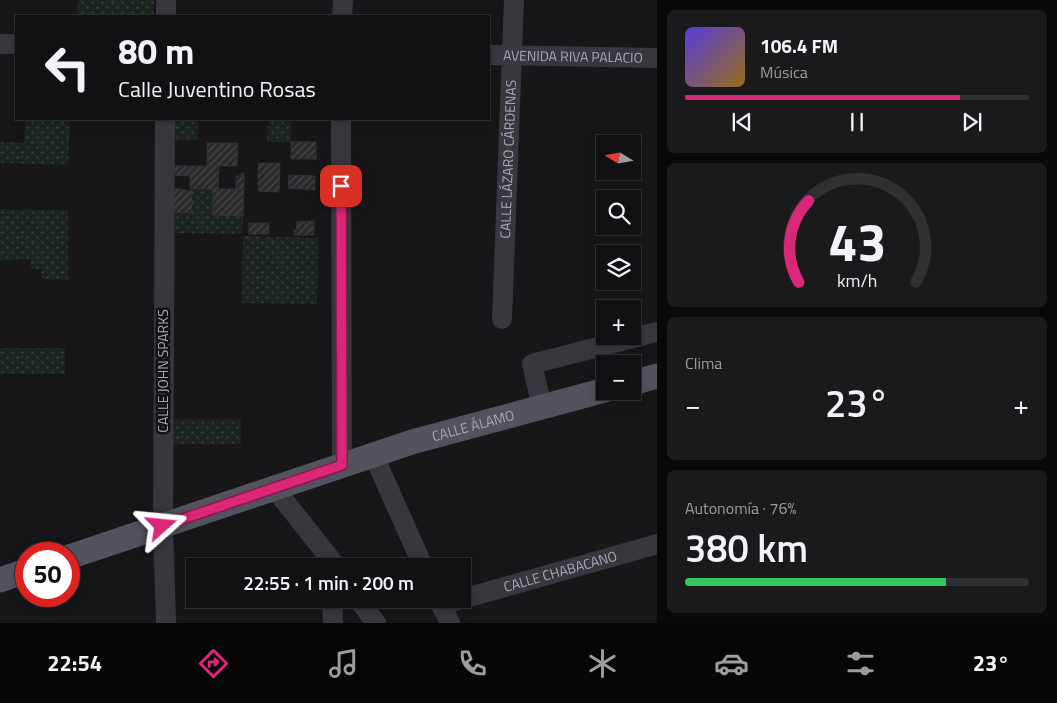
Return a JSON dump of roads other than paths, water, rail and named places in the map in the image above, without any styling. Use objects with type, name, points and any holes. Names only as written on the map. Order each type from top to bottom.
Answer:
[{"type":"main road","points":[[641,380],[657,376]]},
{"type":"main road","name":"CALLE ÁLAMO","points":[[80,553],[372,454],[596,392]]},
{"type":"main road","points":[[0,580],[15,575]]},
{"type":"street","points":[[166,0],[166,15]]},
{"type":"street","points":[[342,15],[343,0]]},
{"type":"street","name":"CALLE LÁZARO CÁRDENAS","points":[[502,319],[514,0]]},
{"type":"street","points":[[0,44],[15,44]]},
{"type":"street","name":"AVENIDA RIVA PALACIO","points":[[490,55],[657,58]]},
{"type":"street","name":"CALLE JOHN SPARKS","points":[[165,120],[162,526],[166,623]]},
{"type":"street","points":[[341,120],[342,465]]},
{"type":"street","points":[[542,407],[532,364],[657,332]]},
{"type":"street","points":[[372,454],[419,558]]},
{"type":"street","points":[[275,488],[328,558]]},
{"type":"street","name":"CALLE CHABACANO","points":[[471,594],[657,544]]},
{"type":"street","points":[[332,608],[333,623]]},
{"type":"street","points":[[365,608],[376,623]]},
{"type":"street","points":[[443,608],[450,623]]}]
